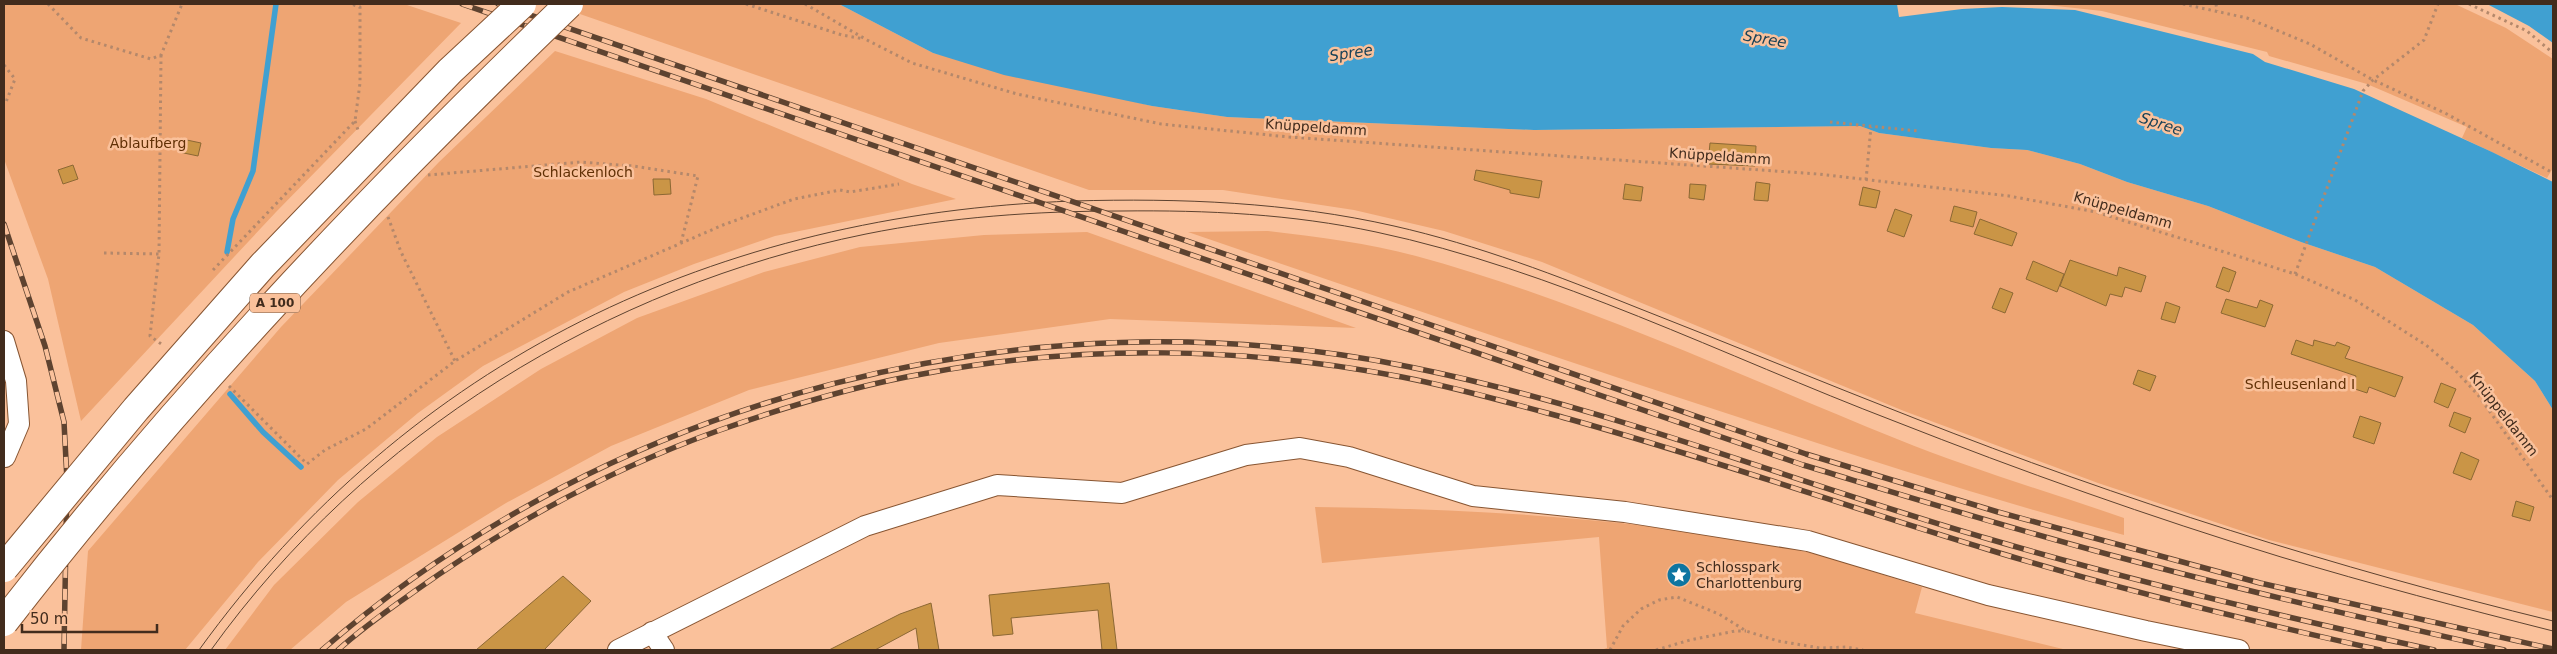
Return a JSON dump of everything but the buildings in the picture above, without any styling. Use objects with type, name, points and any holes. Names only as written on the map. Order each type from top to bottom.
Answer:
[{"type":"highway","name":"A 100","points":[[4,568],[136,409],[263,265],[450,71],[522,4]]},
{"type":"highway","name":"A 100","points":[[4,622],[160,431],[287,289],[472,98],[569,4]]},
{"type":"lane","points":[[4,341],[16,381],[19,424],[5,457]]},
{"type":"lane","points":[[618,650],[865,526],[997,485],[1122,493],[1246,455],[1300,448],[1349,457],[1473,496],[1625,512],[1808,541],[1988,594],[2146,632],[2239,650]]},
{"type":"lane","points":[[652,632],[664,650]]},
{"type":"path","points":[[48,4],[81,38],[151,59],[161,55]]},
{"type":"path","points":[[165,346],[150,336],[159,254],[161,55],[182,4]]},
{"type":"path","points":[[351,4],[360,7],[360,83],[355,122],[361,138]]},
{"type":"path","points":[[746,4],[842,35],[867,40]]},
{"type":"path","name":"Knüppeldamm","points":[[805,4],[867,40],[912,62],[1052,103],[1161,124],[1289,137],[1808,174],[2009,196],[2080,208],[2295,274],[2354,300],[2426,345],[2455,370],[2478,395],[2553,500]]},
{"type":"path","points":[[2183,4],[2247,18],[2310,44],[2373,80],[2445,113],[2553,173]]},
{"type":"path","points":[[2216,4],[2217,11]]},
{"type":"path","points":[[2295,274],[2363,91],[2373,80],[2424,40],[2438,4]]},
{"type":"path","points":[[2469,4],[2526,31],[2553,53]]},
{"type":"path","points":[[4,66],[15,79],[6,102]]},
{"type":"path","points":[[213,270],[355,122]]},
{"type":"path","points":[[1830,122],[1918,131]]},
{"type":"path","points":[[1866,180],[1872,127]]},
{"type":"path","points":[[425,175],[580,162],[633,166],[698,176],[681,243]]},
{"type":"path","points":[[228,385],[307,464],[325,450],[366,430],[455,362],[568,292],[681,243],[794,199],[840,190],[850,192],[898,184]]},
{"type":"path","points":[[387,212],[401,252],[455,362]]},
{"type":"path","points":[[104,253],[159,254]]},
{"type":"path","points":[[1610,650],[1627,621],[1650,603],[1668,598],[1688,600],[1719,614],[1746,632]]},
{"type":"path","points":[[1656,650],[1690,640],[1734,631],[1820,649],[1846,647],[1863,650]]},
{"type":"green space","name":"Ablaufberg","points":[[4,4],[404,4],[461,23],[276,212],[81,421],[48,279],[4,159]]},
{"type":"green space","name":"Schleusenland I","points":[[551,4],[839,4],[933,53],[1152,106],[1227,117],[1534,130],[1860,126],[1879,133],[1991,148],[2027,150],[2080,164],[2127,182],[2208,206],[2301,242],[2375,267],[2473,325],[2535,381],[2553,410],[2553,612],[2269,540],[2098,483],[1904,411],[1542,262],[1444,231],[1354,210],[1223,190],[1089,190]]},
{"type":"green space","points":[[2038,4],[2455,4],[2506,28],[2553,59],[2553,168],[2547,178],[2462,138],[2467,127],[2367,84],[2269,56],[2267,52],[2102,11]]},
{"type":"green space","name":"Schlackenloch","points":[[555,51],[706,99],[912,184],[956,199],[775,236],[694,264],[624,292],[483,366],[418,413],[338,480],[258,562],[185,650],[81,650],[88,551],[281,327],[439,162]]},
{"type":"green space","points":[[1268,231],[1398,251],[1478,274],[1538,295],[1659,340],[1925,450],[2124,518],[2124,535],[1980,494],[1836,449],[1188,232]]},
{"type":"green space","points":[[1087,232],[1356,328],[1110,319],[939,343],[749,390],[611,446],[506,503],[346,602],[290,650],[225,650],[274,585],[358,502],[437,437],[541,369],[637,318],[764,272],[860,247],[984,235]]},
{"type":"green space","points":[[1315,507],[1437,510],[1558,517],[1679,530],[1798,550],[1845,562],[1922,587],[1915,613],[2067,650],[1601,650],[1607,648],[1599,537],[1322,563]]},
{"type":"water","name":"Spree","points":[[839,4],[1897,4],[1899,17],[1962,9],[2002,7],[2075,10],[2253,54],[2265,62],[2354,89],[2553,182],[2553,410],[2535,381],[2473,325],[2375,267],[2301,242],[2208,206],[2127,182],[2080,164],[2027,150],[1991,148],[1879,133],[1860,126],[1534,130],[1227,117],[1152,106],[1004,75],[933,53]]},
{"type":"water","points":[[2487,4],[2553,4],[2553,43],[2529,26]]},
{"type":"waterway","points":[[227,252],[233,219],[253,171],[276,4]]},
{"type":"waterway","points":[[230,394],[263,432],[301,467]]},
{"type":"tram line","points":[[199,650],[283,547],[375,458],[474,383],[582,321],[696,272],[816,236],[942,212],[1073,201],[1113,200],[1194,201],[1274,207],[1354,218],[1456,242],[1578,284],[1992,448],[2071,477],[2310,555],[2553,621]]},
{"type":"tram line","points":[[211,650],[273,572],[342,501],[418,437],[499,380],[585,332],[675,291],[769,258],[866,234],[929,223],[993,216],[1121,211],[1217,212],[1281,217],[1376,232],[1443,248],[1509,268],[1574,291],[1830,396],[1990,458],[2134,510],[2315,567],[2417,596],[2553,631]]},
{"type":"railway","points":[[462,4],[1803,465],[2002,525],[2170,571],[2504,650]]},
{"type":"railway","points":[[498,4],[1806,454],[1998,512],[2260,583],[2553,649]]},
{"type":"railway","points":[[4,224],[45,346],[64,422],[67,480],[64,650]]},
{"type":"railway","points":[[322,650],[437,561],[562,487],[695,428],[833,384],[976,355],[1121,342],[1266,346],[1410,367],[1484,384],[1629,424],[1917,517],[2044,555],[2210,598],[2434,650]]},
{"type":"railway","points":[[338,650],[366,627],[451,566],[524,521],[600,480],[679,445],[720,430],[823,397],[928,373],[1046,357],[1165,353],[1225,355],[1343,367],[1402,377],[1465,391],[1622,434],[1940,535],[2089,579],[2234,616],[2380,650]]},
{"type":"place","name":"Schlosspark Charlottenburg","points":[[1679,575]]}]
